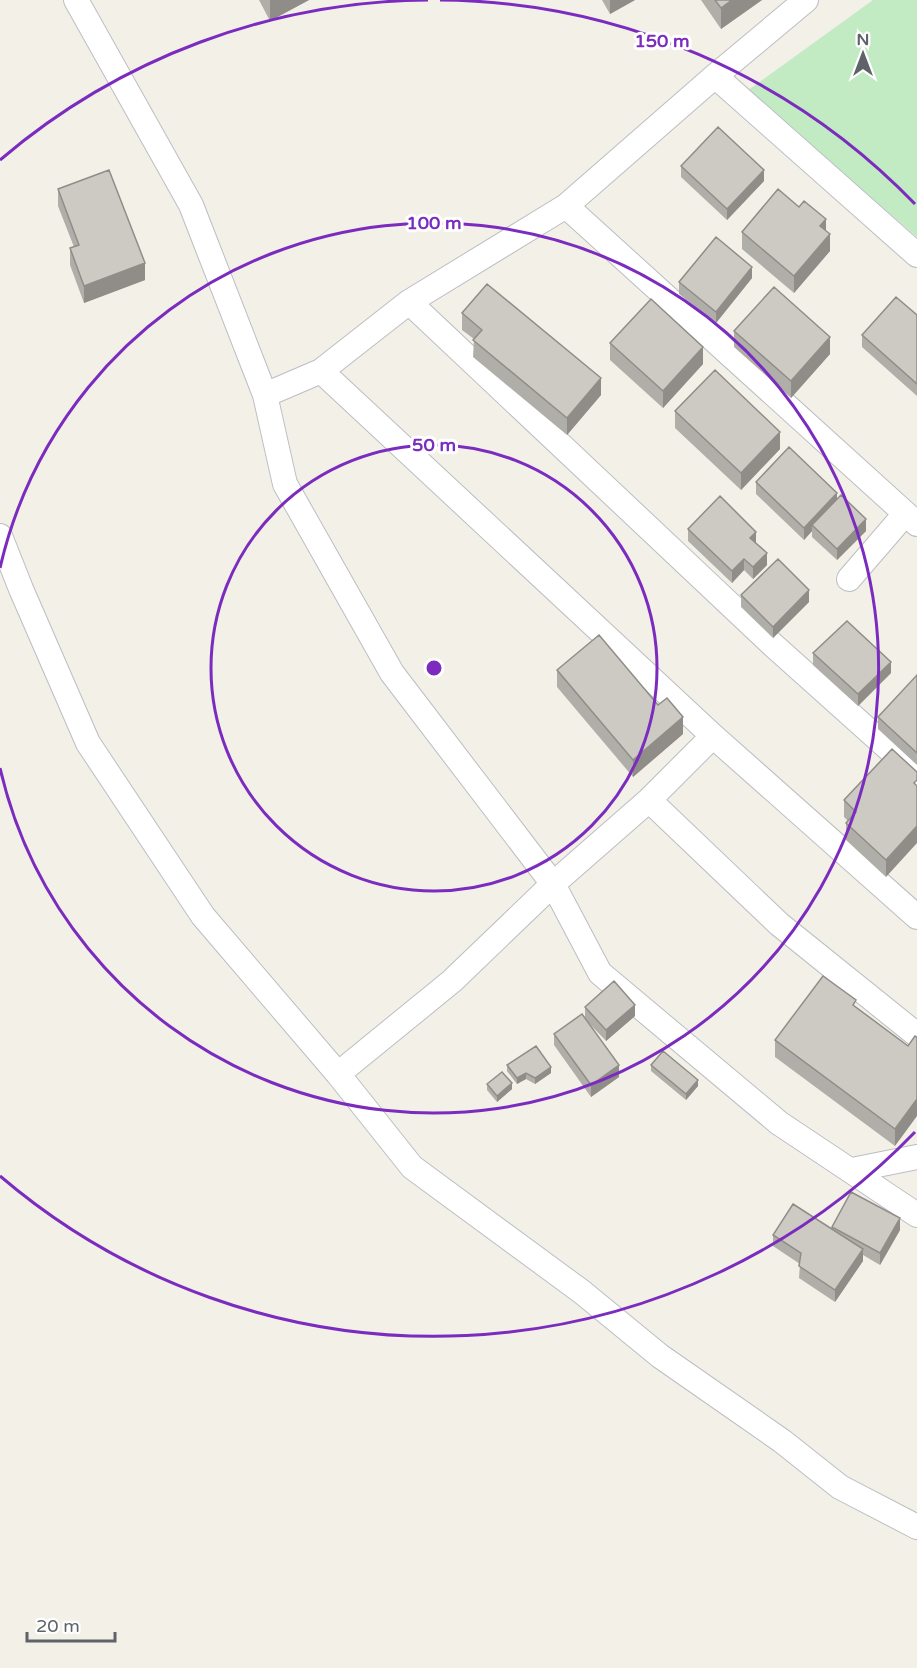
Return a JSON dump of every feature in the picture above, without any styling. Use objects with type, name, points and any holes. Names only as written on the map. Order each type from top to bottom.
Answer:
[{"type":"street","points":[[76,0],[190,205],[265,395],[285,484],[393,674],[553,884],[600,973],[779,1122],[917,1215]]},
{"type":"street","points":[[265,395],[321,371],[409,302],[566,206],[806,0]]},
{"type":"street","points":[[715,76],[917,255]]},
{"type":"street","points":[[566,206],[911,519],[849,579]]},
{"type":"street","points":[[409,302],[773,645],[917,774]]},
{"type":"street","points":[[321,371],[713,736],[917,917]]},
{"type":"street","points":[[0,536],[88,743],[203,916],[338,1074],[412,1167],[582,1292],[660,1356],[782,1441],[840,1487],[917,1527]]},
{"type":"street","points":[[338,1074],[452,981],[553,884],[649,800],[713,736]]},
{"type":"street","points":[[649,800],[779,924],[917,1035]]},
{"type":"street","points":[[852,1170],[917,1157]]},
{"type":"green space","points":[[873,0],[917,0],[917,237],[747,91]]},
{"type":"building","points":[[715,0],[732,0],[721,8]]},
{"type":"building","points":[[718,127],[764,170],[727,209],[681,166]]},
{"type":"building","points":[[109,170],[145,263],[84,286],[70,248],[79,245],[58,189]]},
{"type":"building","points":[[778,189],[799,207],[804,201],[826,219],[820,226],[830,234],[794,276],[742,232]]},
{"type":"building","points":[[716,237],[752,267],[716,312],[679,282]]},
{"type":"building","points":[[487,284],[601,378],[567,418],[473,340],[482,330],[462,313]]},
{"type":"building","points":[[774,287],[830,337],[791,381],[734,331]]},
{"type":"building","points":[[896,297],[917,315],[917,384],[862,335]]},
{"type":"building","points":[[651,299],[703,347],[663,391],[610,343]]},
{"type":"building","points":[[715,370],[780,432],[741,473],[675,411]]},
{"type":"building","points":[[789,447],[837,493],[804,528],[756,482]]},
{"type":"building","points":[[841,495],[866,519],[837,549],[812,525]]},
{"type":"building","points":[[720,496],[756,532],[750,538],[767,553],[753,567],[744,559],[732,571],[688,529]]},
{"type":"building","points":[[778,559],[809,590],[773,627],[741,595]]},
{"type":"building","points":[[847,621],[891,662],[858,694],[813,653]]},
{"type":"building","points":[[599,635],[658,705],[667,698],[683,717],[633,760],[557,670]]},
{"type":"building","points":[[917,675],[917,753],[878,717]]},
{"type":"building","points":[[892,749],[917,772],[917,780],[914,783],[917,786],[917,826],[886,860],[846,823],[856,812],[844,800]]},
{"type":"building","points":[[823,976],[856,1000],[853,1005],[908,1046],[915,1036],[917,1037],[917,1099],[895,1129],[775,1040]]},
{"type":"building","points":[[614,981],[635,1005],[606,1030],[585,1007]]},
{"type":"building","points":[[582,1014],[619,1065],[591,1085],[554,1034]]},
{"type":"building","points":[[536,1046],[551,1067],[535,1078],[526,1073],[517,1078],[507,1065]]},
{"type":"building","points":[[663,1051],[698,1080],[686,1094],[651,1065]]},
{"type":"building","points":[[502,1072],[512,1083],[497,1096],[487,1084]]},
{"type":"building","points":[[851,1192],[900,1218],[880,1253],[832,1227]]},
{"type":"building","points":[[793,1204],[863,1249],[835,1290],[799,1266],[801,1253],[773,1235]]}]
